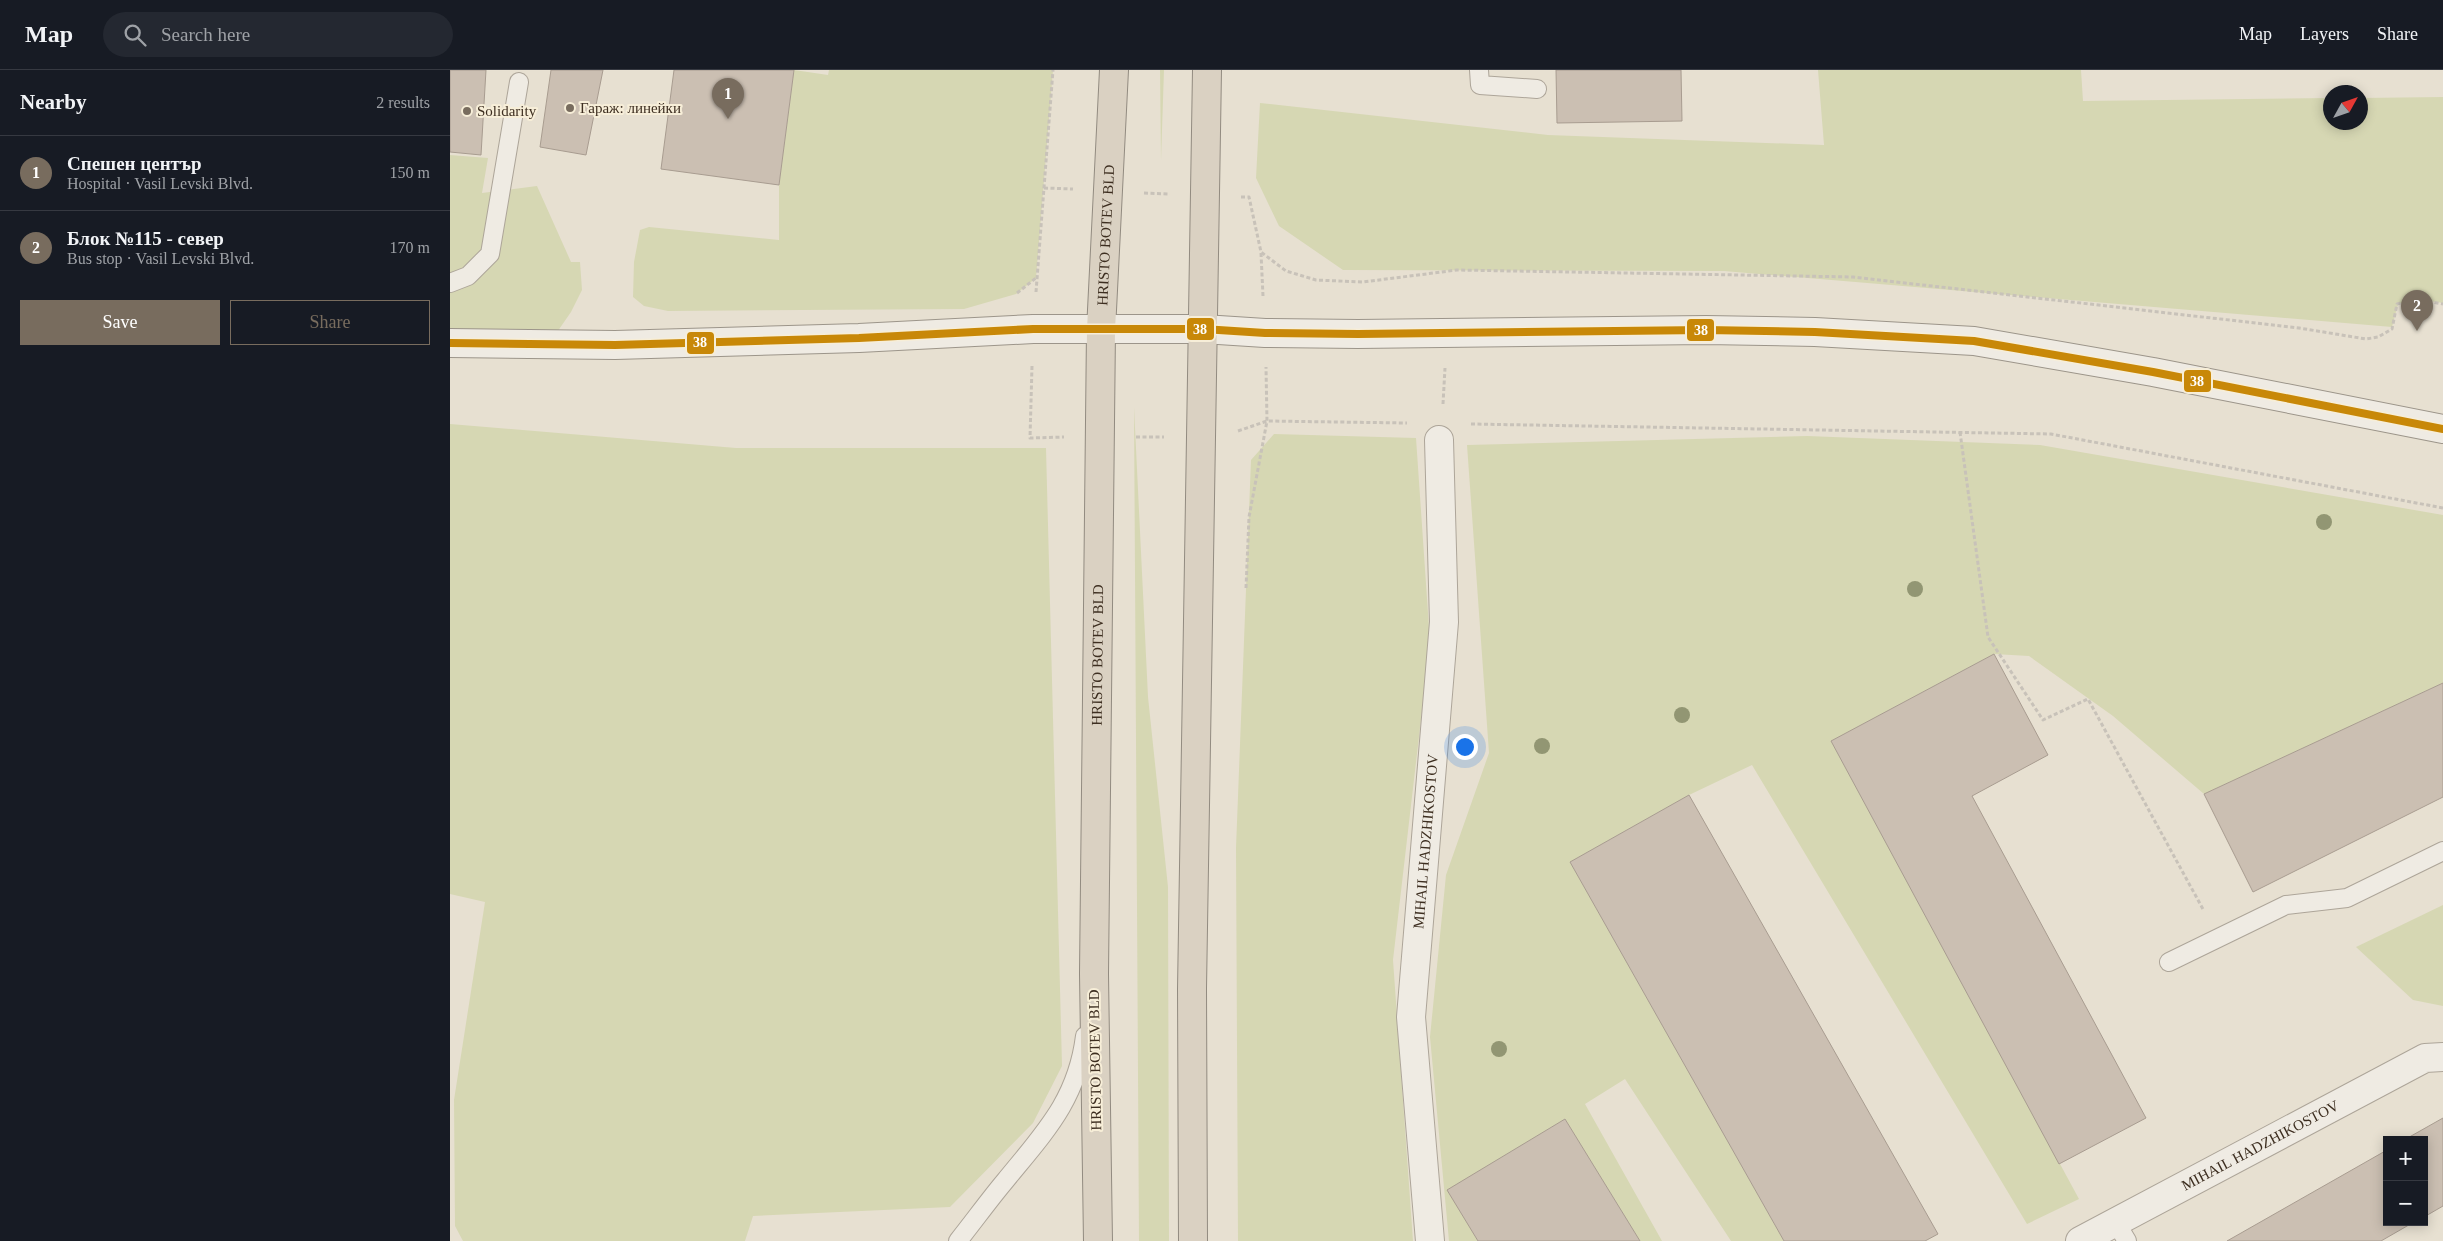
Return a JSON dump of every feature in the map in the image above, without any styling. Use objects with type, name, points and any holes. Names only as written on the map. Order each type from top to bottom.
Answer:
[{"type":"highway","name":"HRISTO BOTEV BLD","points":[[1098,1241],[1094,974],[1101,330],[1114,70]]},
{"type":"highway","points":[[1193,1241],[1192,989],[1207,70]]},
{"type":"main road","points":[[450,342],[616,344],[849,338],[1033,329],[1202,329],[1265,333],[1716,330],[1815,332],[1974,341],[2153,372],[2443,428]]},
{"type":"main road","name":"MIHAIL HADZHIKOSTOV","points":[[1430,1241],[1411,1018],[1444,622],[1440,432]]},
{"type":"main road","name":"MIHAIL HADZHIKOSTOV","points":[[2080,1241],[2121,1231],[2425,1058],[2443,1057]]},
{"type":"lane","points":[[1479,70],[1480,85],[1537,89]]},
{"type":"lane","points":[[450,283],[468,276],[490,254],[519,82]]},
{"type":"lane","points":[[2169,962],[2286,904],[2347,898],[2443,851]]},
{"type":"lane","points":[[958,1241],[1037,1144],[1064,1105],[1083,1057],[1094,974]]},
{"type":"path","points":[[1036,278],[1053,70]]},
{"type":"path","points":[[1246,588],[1249,517],[1267,421],[1261,252],[1249,197]]},
{"type":"path","points":[[1261,252],[1286,271],[1316,280],[1363,282],[1457,270],[1853,278],[2299,328],[2366,339],[2378,337],[2392,329],[2397,304],[2416,299],[2443,304]]},
{"type":"path","points":[[1440,432],[1446,332]]},
{"type":"path","points":[[1030,438],[1170,437],[1229,433],[1267,421],[1440,432],[1960,432],[2051,434],[2443,508]]},
{"type":"path","points":[[1960,432],[1988,637],[2043,720],[2088,700],[2218,938]]},
{"type":"green space","points":[[794,70],[828,75],[829,70],[1053,70],[1036,278],[1016,294],[964,309],[668,311],[644,306],[633,297],[634,262],[640,230],[649,227],[779,240],[779,185]]},
{"type":"green space","points":[[1160,70],[1164,70],[1161,160]]},
{"type":"green space","points":[[1818,70],[2081,70],[2083,101],[2323,98],[2323,130],[2368,130],[2368,98],[2443,97],[2443,303],[2416,299],[2398,304],[2392,327],[1724,271],[1343,270],[1279,226],[1256,178],[1260,103],[1548,135],[1824,145]]},
{"type":"green space","points":[[450,155],[488,158],[482,193],[537,186],[571,262],[580,262],[582,290],[571,312],[553,338],[450,335]]},
{"type":"green space","points":[[1134,407],[1148,697],[1168,887],[1169,1241],[1139,1241]]},
{"type":"green space","points":[[450,424],[736,448],[1046,448],[1062,1066],[1033,1123],[950,1207],[753,1216],[745,1241],[463,1241],[455,1226],[454,1100],[485,902],[450,894]]},
{"type":"green space","points":[[1274,434],[1416,438],[1430,642],[1393,960],[1413,1241],[1238,1241],[1236,848],[1251,460]]},
{"type":"green space","points":[[1807,436],[2040,445],[2443,515],[2443,683],[2204,794],[2113,716],[2029,656],[1994,654],[1831,741],[2079,1199],[2027,1224],[1752,765],[1689,795],[1570,862],[1784,1241],[1731,1241],[1625,1079],[1585,1104],[1662,1241],[1640,1241],[1565,1119],[1448,1190],[1478,1241],[1449,1241],[1430,1037],[1446,875],[1489,753],[1467,445]]},
{"type":"green space","points":[[2443,905],[2443,1006],[2413,1000],[2356,947]]},
{"type":"building","name":"Solidarity","points":[[450,70],[486,70],[481,155],[450,152]]},
{"type":"building","name":"Гараж: линейки","points":[[551,70],[603,70],[586,155],[540,147]]},
{"type":"building","points":[[674,70],[794,70],[779,185],[661,169]]},
{"type":"building","points":[[1556,70],[1681,70],[1682,121],[1557,123]]},
{"type":"building","points":[[1994,654],[2048,755],[1972,796],[2146,1118],[2059,1164],[1831,741]]},
{"type":"building","points":[[2443,683],[2443,797],[2253,892],[2204,794]]},
{"type":"building","points":[[1689,795],[1938,1234],[1925,1241],[1784,1241],[1570,862]]},
{"type":"building","points":[[2443,1118],[2443,1206],[2428,1215],[2428,1136],[2411,1136]]},
{"type":"building","points":[[1565,1119],[1640,1241],[1478,1241],[1447,1190]]},
{"type":"building","points":[[2383,1152],[2383,1226],[2407,1226],[2381,1241],[2227,1241]]},
{"type":"transit line","name":"38","points":[[450,343],[615,345],[859,338],[1033,329],[1203,329],[1265,333],[1358,334],[1706,330],[1815,332],[1974,341],[2153,372],[2443,429]]},
{"type":"place","name":"Гараж: линейки","points":[[570,108]]},
{"type":"place","name":"Solidarity","points":[[467,111]]},
{"type":"place","name":"Спешен център","points":[[728,119]]},
{"type":"place","name":"Блок №115 - север","points":[[2417,331]]}]
